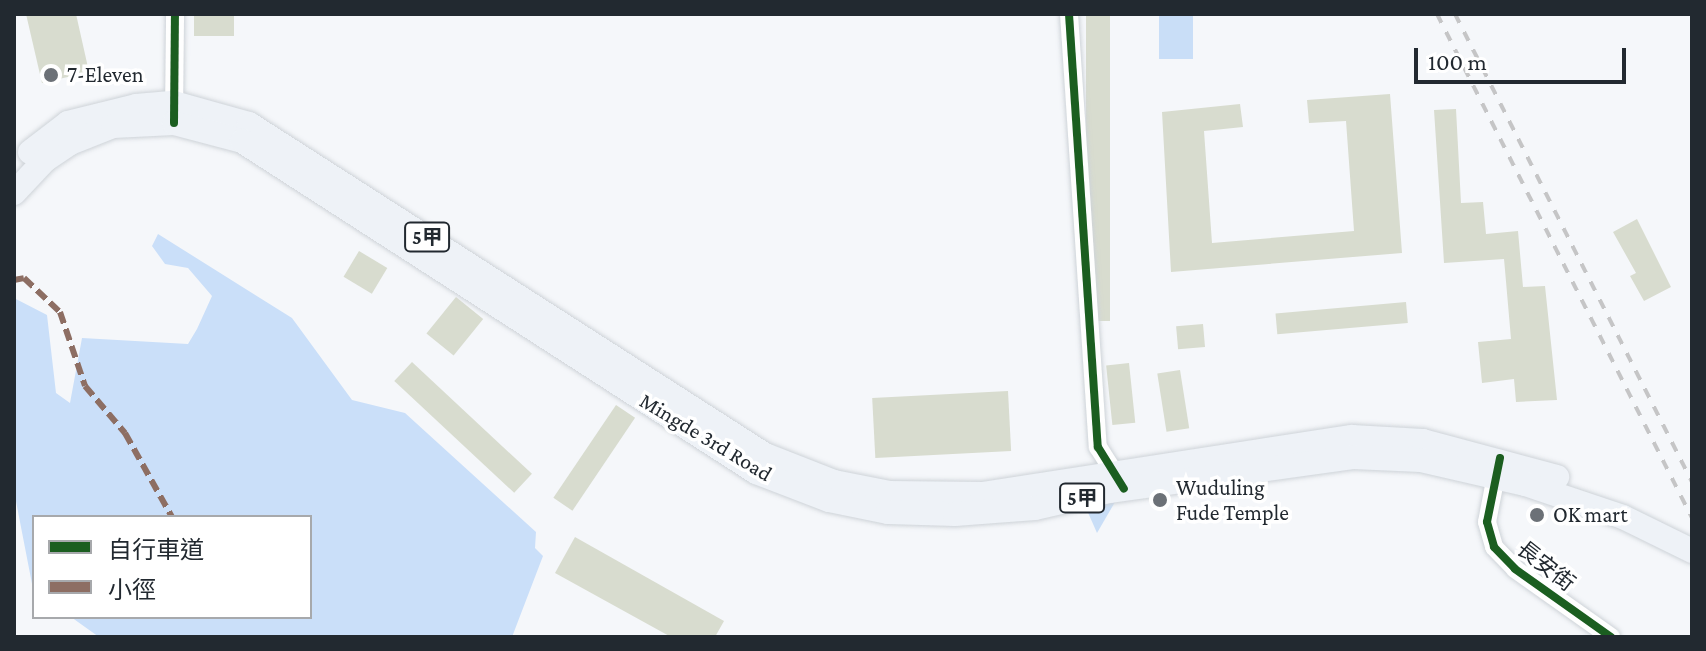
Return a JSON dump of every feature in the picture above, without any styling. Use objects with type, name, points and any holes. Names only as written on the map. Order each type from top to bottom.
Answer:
[{"type":"main road","name":"5甲","points":[[14,170],[68,123],[107,110],[174,113]]},
{"type":"main road","name":"Mingde 3rd Road","points":[[174,113],[215,112],[271,135],[599,360],[765,455],[834,482],[890,493],[954,495],[1075,490],[1352,437],[1423,441],[1497,467],[1629,502],[1692,533]]},
{"type":"main road","name":"5甲","points":[[14,193],[45,160],[70,143],[113,126],[174,113]]},
{"type":"main road","name":"Mingde 3rd Road","points":[[1528,476],[1692,551]]},
{"type":"street","points":[[174,113],[175,14]]},
{"type":"street","points":[[1069,14],[1098,447],[1120,480]]},
{"type":"street","points":[[1075,490],[1098,447]]},
{"type":"street","name":"長安街","points":[[1497,467],[1487,522],[1494,547],[1515,569],[1611,637]]},
{"type":"shaded area","points":[[1159,14],[1193,14],[1193,59],[1159,59]]},
{"type":"shaded area","points":[[158,234],[292,318],[352,400],[405,413],[536,532],[535,548],[543,556],[512,637],[99,637],[74,619],[312,619],[312,515],[32,515],[32,584],[14,491],[14,298],[47,315],[56,393],[70,403],[82,338],[188,344],[197,329],[212,296],[188,268],[165,264],[152,246]]},
{"type":"shaded area","points":[[1115,502],[1097,533],[1086,508]]},
{"type":"building","points":[[26,14],[76,14],[89,72],[42,83]]},
{"type":"building","points":[[194,14],[234,14],[234,36],[194,36]]},
{"type":"building","points":[[1086,14],[1110,14],[1110,321],[1086,321]]},
{"type":"building","points":[[1390,94],[1402,253],[1171,272],[1162,112],[1240,104],[1243,127],[1204,131],[1212,243],[1354,231],[1346,121],[1309,123],[1307,100]]},
{"type":"building","points":[[1456,109],[1461,203],[1483,202],[1486,234],[1518,231],[1523,287],[1545,286],[1557,400],[1516,402],[1514,379],[1482,383],[1478,342],[1511,339],[1504,259],[1444,263],[1434,110]]},
{"type":"building","points":[[1637,219],[1671,287],[1644,301],[1630,276],[1636,273],[1613,232]]},
{"type":"building","points":[[359,251],[387,268],[372,294],[344,277]]},
{"type":"building","points":[[456,297],[483,319],[454,356],[426,334]]},
{"type":"building","points":[[1406,302],[1408,323],[1277,334],[1275,313]]},
{"type":"building","points":[[1203,324],[1205,347],[1178,349],[1176,326]]},
{"type":"building","points":[[412,362],[532,474],[514,493],[394,381]]},
{"type":"building","points":[[1129,363],[1135,423],[1112,425],[1106,365]]},
{"type":"building","points":[[1180,370],[1189,428],[1167,432],[1157,374]]},
{"type":"building","points":[[1008,391],[1011,451],[875,458],[872,398]]},
{"type":"building","points":[[616,405],[635,418],[572,511],[553,498]]},
{"type":"building","points":[[575,537],[724,621],[715,637],[671,637],[555,573]]},
{"type":"railway","points":[[1437,14],[1692,518]]},
{"type":"railway","points":[[1455,14],[1692,482]]},
{"type":"marked path","points":[[14,280],[24,278],[60,312],[85,386],[125,433],[171,515]]},
{"type":"cycle path","points":[[174,123],[175,14]]},
{"type":"cycle path","points":[[1069,14],[1098,447],[1124,489]]},
{"type":"cycle path","points":[[1500,458],[1487,522],[1494,547],[1515,569],[1611,637]]},
{"type":"place","name":"7-Eleven","points":[[51,75]]},
{"type":"place","name":"Wuduling Fude Temple","points":[[1160,500]]},
{"type":"place","name":"OK mart","points":[[1537,515]]}]
